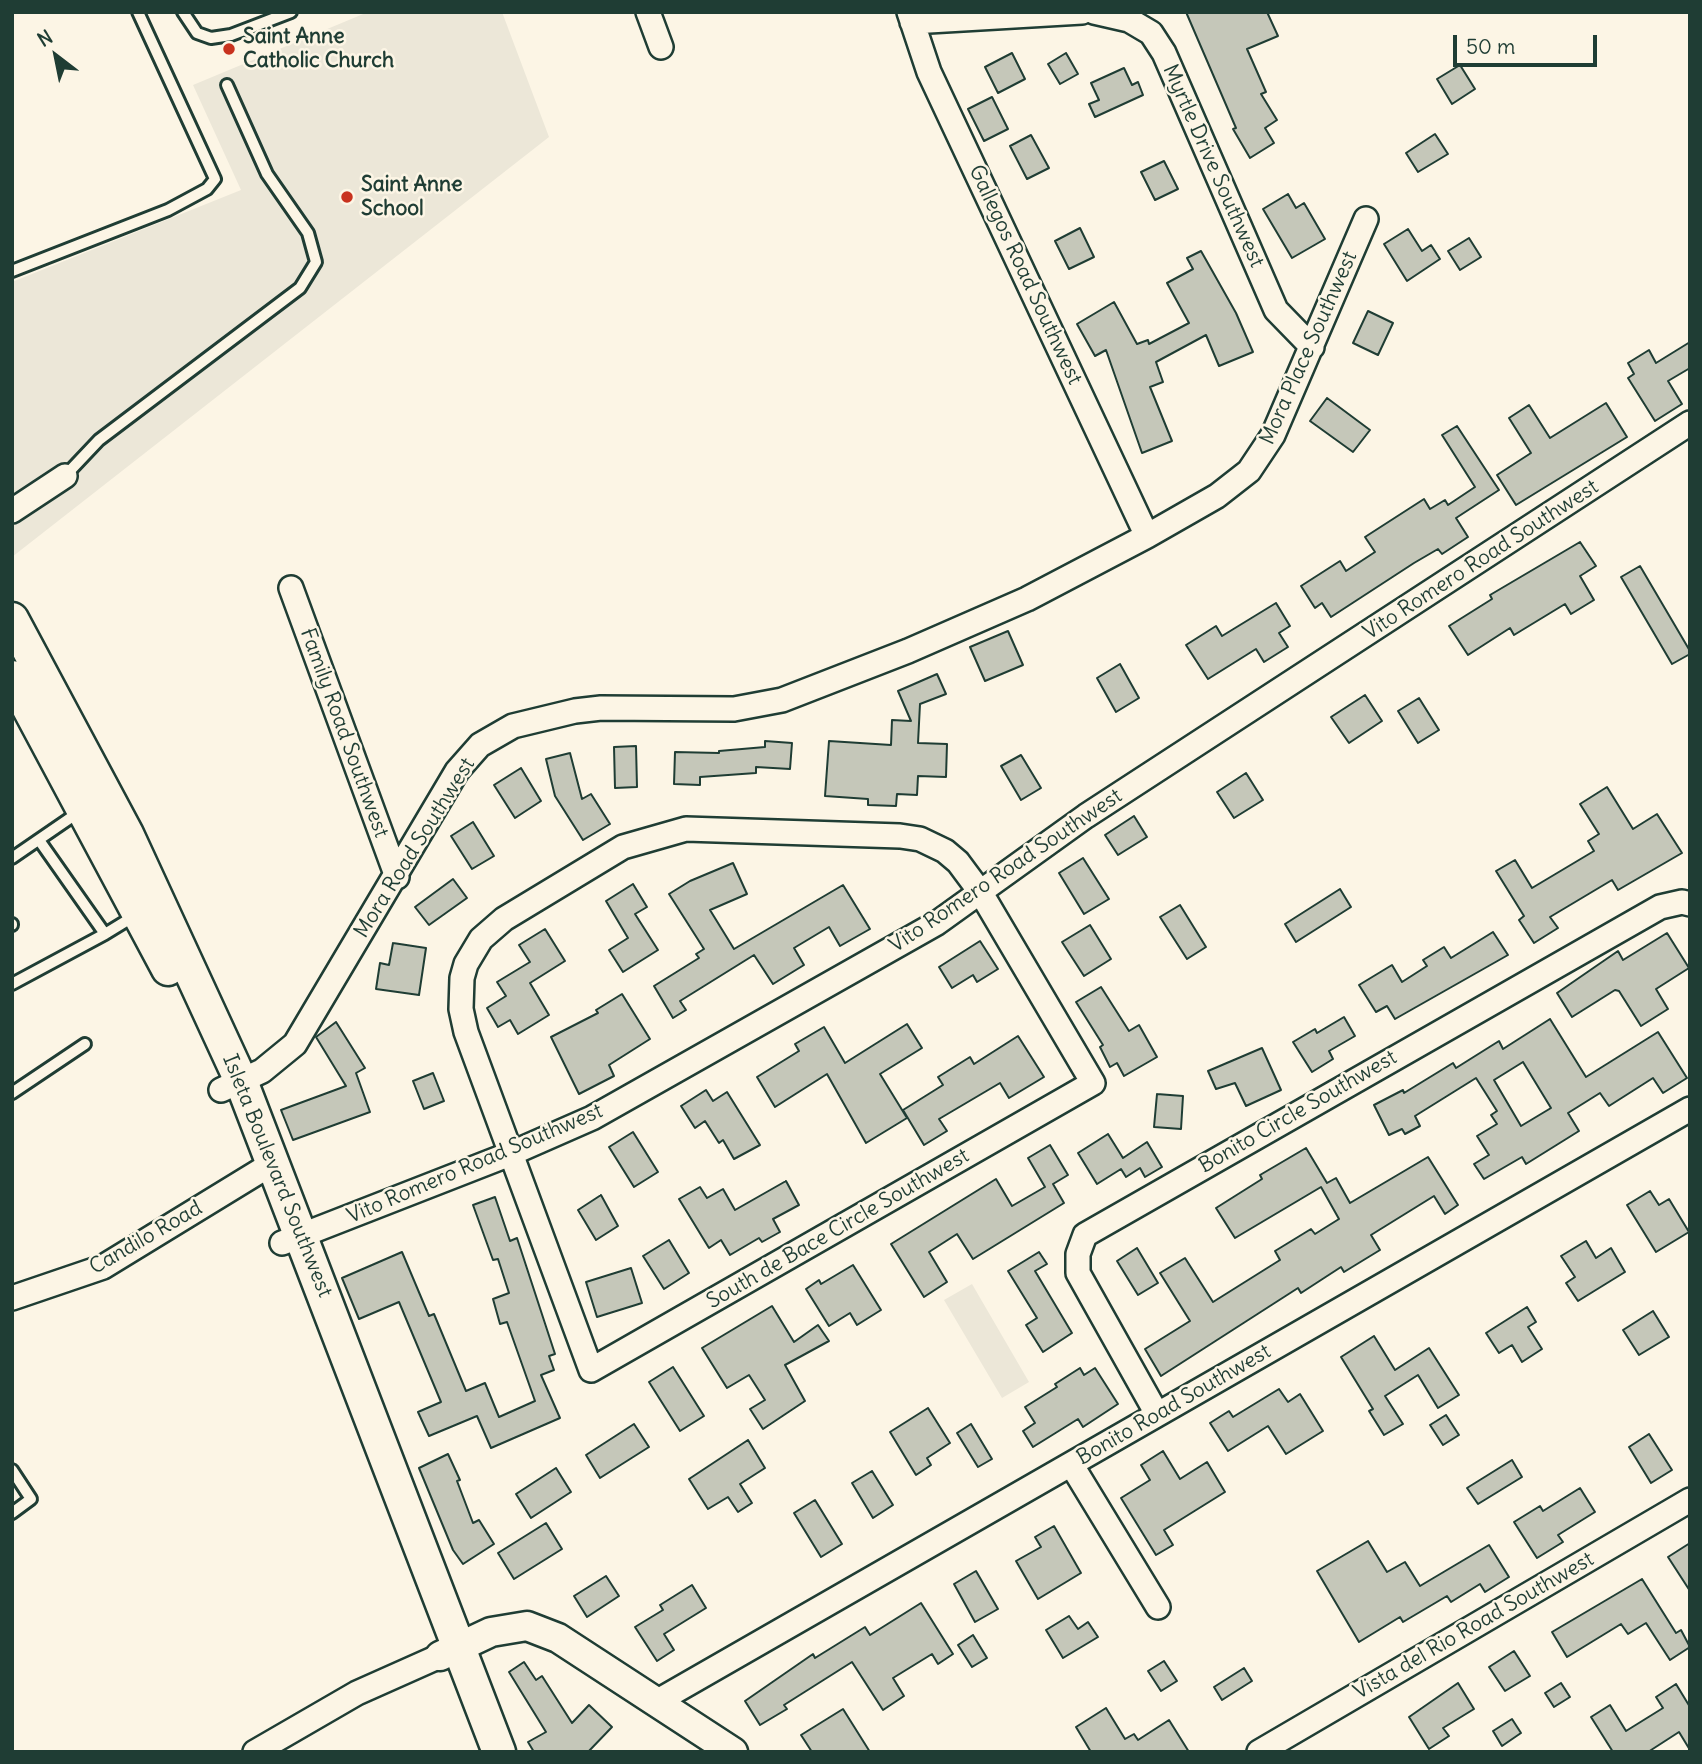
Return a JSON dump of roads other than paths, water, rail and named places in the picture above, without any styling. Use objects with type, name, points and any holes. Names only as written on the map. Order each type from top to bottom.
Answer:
[{"type":"main road","name":"Isleta Boulevard Southwest","points":[[12,618],[150,907],[231,1086],[450,1652],[499,1752]]},
{"type":"main road","name":"Isleta Boulevard Southwest","points":[[12,677],[85,809],[150,907]]},
{"type":"main road","name":"Isleta Boulevard Southwest","points":[[450,1652],[477,1752]]},
{"type":"street","points":[[648,12],[662,47]]},
{"type":"street","points":[[910,17],[1082,12]]},
{"type":"street","name":"Myrtle Drive Southwest","points":[[1094,12],[1129,20],[1151,33],[1164,53],[1276,310],[1312,347]]},
{"type":"street","name":"Gallegos Road Southwest","points":[[910,17],[929,72],[1147,536]]},
{"type":"street","name":"Mora Place Southwest","points":[[1027,598],[1147,536],[1217,496],[1249,471],[1273,435],[1366,219]]},
{"type":"street","name":"Vito Romero Road Southwest","points":[[292,1239],[510,1154],[638,1094],[937,923],[1086,816],[1690,423]]},
{"type":"street","points":[[12,511],[65,476]]},
{"type":"street","name":"Family Road Southwest","points":[[291,589],[397,877]]},
{"type":"street","name":"Mora Road Southwest","points":[[231,1086],[279,1060],[295,1045],[397,877],[457,771],[480,745],[513,726],[601,708],[734,709],[782,700],[908,652],[1027,598]]},
{"type":"street","points":[[510,1154],[463,1019],[460,993],[466,964],[481,939],[505,919],[610,854],[657,835],[686,829],[900,836],[920,839],[945,851],[958,862],[981,893]]},
{"type":"street","name":"South de Bace Circle Southwest","points":[[510,1154],[591,1370],[1093,1083],[981,893]]},
{"type":"street","name":"Bonito Circle Southwest","points":[[1157,1414],[1078,1273],[1078,1254],[1084,1235],[1660,907],[1682,902],[1690,904]]},
{"type":"street","name":"Bonito Road Southwest","points":[[658,1701],[1690,1109]]},
{"type":"street","name":"Candilo Road","points":[[12,1298],[103,1267],[264,1168]]},
{"type":"street","points":[[1071,1464],[1158,1607]]},
{"type":"street","name":"Vista del Rio Road Southwest","points":[[1259,1752],[1690,1500]]},
{"type":"street","points":[[256,1752],[357,1693],[491,1632],[527,1626],[558,1639],[658,1701],[733,1752]]},
{"type":"lane","points":[[12,271],[169,210],[207,189],[215,179],[138,12]]},
{"type":"lane","points":[[184,12],[197,33],[211,38],[231,35],[291,12]]},
{"type":"lane","points":[[65,476],[99,440],[300,288],[316,262],[308,233],[267,174],[228,85]]},
{"type":"lane","points":[[12,858],[85,809]]},
{"type":"lane","points":[[39,840],[105,934]]},
{"type":"lane","points":[[12,984],[150,907]]},
{"type":"lane","points":[[12,1093],[85,1044]]},
{"type":"lane","points":[[12,1471],[31,1499],[12,1513]]},
{"type":"place","name":"Saint Anne Catholic Church","points":[[229,49]]},
{"type":"place","name":"Saint Anne School","points":[[347,197]]}]
